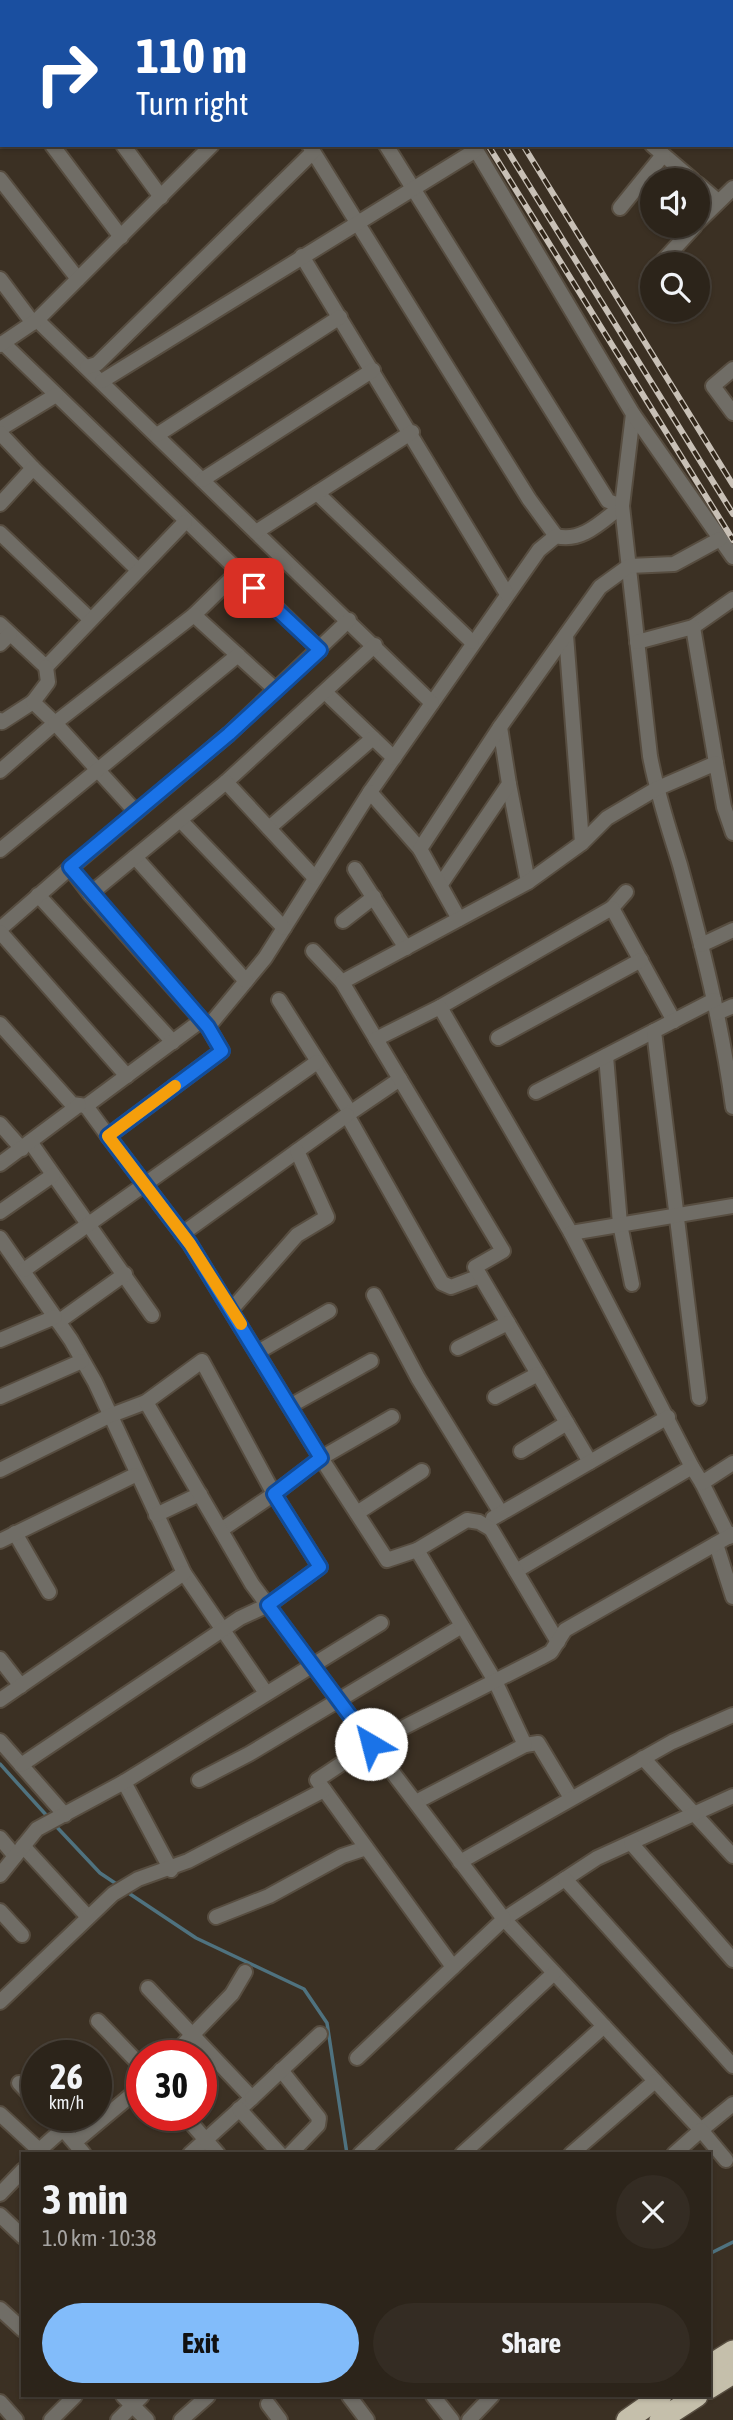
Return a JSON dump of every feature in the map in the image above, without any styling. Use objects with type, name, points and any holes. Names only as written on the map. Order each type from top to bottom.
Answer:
[{"type":"highway","points":[[711,2365],[733,2351]]},
{"type":"highway","points":[[711,2387],[733,2373]]},
{"type":"highway","points":[[627,2420],[660,2397]]},
{"type":"highway","points":[[660,2420],[695,2397]]},
{"type":"street","points":[[54,147],[121,237]]},
{"type":"street","points":[[125,147],[161,197]]},
{"type":"street","points":[[208,147],[35,321],[2,344],[320,650]]},
{"type":"street","points":[[387,147],[608,501],[622,506]]},
{"type":"street","points":[[102,381],[357,222],[414,190],[475,148],[633,414],[733,557]]},
{"type":"street","points":[[88,367],[97,364],[311,149],[529,499],[556,536],[569,539],[586,533],[622,506]]},
{"type":"street","points":[[620,208],[657,150],[679,168]]},
{"type":"street","points":[[0,179],[78,279]]},
{"type":"street","points":[[710,210],[733,188]]},
{"type":"street","points":[[710,194],[718,201]]},
{"type":"street","points":[[671,252],[684,238]]},
{"type":"street","points":[[302,256],[412,432],[507,594]]},
{"type":"street","points":[[0,279],[35,321],[88,367],[432,703]]},
{"type":"street","points":[[157,435],[340,317]]},
{"type":"street","points":[[202,480],[373,369]]},
{"type":"street","points":[[733,369],[713,386],[733,413]]},
{"type":"street","points":[[56,395],[0,431],[33,468],[138,570]]},
{"type":"street","points":[[633,414],[622,506],[656,789],[701,945],[731,1080],[733,1107]]},
{"type":"street","points":[[256,532],[412,432]]},
{"type":"street","points":[[0,503],[33,468]]},
{"type":"street","points":[[317,493],[472,642]]},
{"type":"street","points":[[46,667],[185,522]]},
{"type":"street","points":[[0,533],[90,619]]},
{"type":"street","points":[[0,1164],[173,1042],[205,1023],[246,981],[284,928],[370,792],[472,642],[539,550],[556,536]]},
{"type":"street","points":[[420,849],[500,727],[600,587],[629,565],[674,565],[720,539]]},
{"type":"street","points":[[0,771],[55,723],[194,615],[238,572]]},
{"type":"street","points":[[637,642],[693,627],[733,598]]},
{"type":"street","points":[[194,615],[276,690]]},
{"type":"street","points":[[127,1076],[0,930],[276,690],[349,620]]},
{"type":"street","points":[[693,627],[724,807],[733,833]]},
{"type":"street","points":[[1,723],[33,702],[48,681],[46,667],[4,634]]},
{"type":"street","points":[[566,635],[582,843]]},
{"type":"street","points":[[90,894],[226,782],[326,693],[375,645]]},
{"type":"street","points":[[0,850],[238,655]]},
{"type":"street","points":[[326,693],[394,758]]},
{"type":"street","points":[[33,702],[136,812]]},
{"type":"street","points":[[500,727],[528,882]]},
{"type":"street","points":[[269,828],[373,737]]},
{"type":"street","points":[[341,982],[528,882],[582,843],[607,818],[656,789],[716,763]]},
{"type":"street","points":[[226,782],[315,878]]},
{"type":"street","points":[[441,884],[509,783]]},
{"type":"street","points":[[370,792],[420,849],[459,919]]},
{"type":"street","points":[[180,820],[284,928]]},
{"type":"street","points":[[135,857],[246,981]]},
{"type":"street","points":[[70,867],[90,894],[205,1023],[222,1051],[108,1136]]},
{"type":"street","points":[[355,869],[406,948]]},
{"type":"street","points":[[376,1038],[440,1007],[612,908],[626,892]]},
{"type":"street","points":[[38,895],[173,1042]]},
{"type":"street","points":[[343,921],[374,897]]},
{"type":"street","points":[[612,908],[674,1021]]},
{"type":"street","points":[[701,945],[733,930]]},
{"type":"street","points":[[313,951],[341,982],[503,1251],[475,1267],[590,1462]]},
{"type":"street","points":[[498,1038],[641,960]]},
{"type":"street","points":[[278,1000],[348,1114],[442,1283],[451,1287],[480,1276]]},
{"type":"street","points":[[536,1092],[674,1021],[715,1007],[733,1006]]},
{"type":"street","points":[[440,1007],[571,1233],[692,1467],[731,1535],[565,1630],[551,1652],[371,1744],[317,1780],[453,1968]]},
{"type":"street","points":[[0,1024],[72,1104],[83,1105],[182,1234],[232,1309],[321,1458],[387,1560],[417,1550],[467,1520],[482,1524],[491,1529],[558,1642]]},
{"type":"street","points":[[654,1031],[699,1398]]},
{"type":"street","points":[[606,1056],[620,1224],[632,1284]]},
{"type":"street","points":[[24,1270],[317,1062]]},
{"type":"street","points":[[182,1234],[400,1079]]},
{"type":"street","points":[[0,1125],[27,1146],[53,1175],[152,1315]]},
{"type":"street","points":[[232,1309],[297,1235],[327,1217],[297,1151]]},
{"type":"street","points":[[0,1212],[53,1175]]},
{"type":"street","points":[[571,1233],[733,1206]]},
{"type":"street","points":[[0,1238],[24,1270],[82,1361],[184,1573],[267,1693]]},
{"type":"street","points":[[0,1340],[56,1320],[125,1274]]},
{"type":"street","points":[[374,1295],[418,1378],[501,1513]]},
{"type":"street","points":[[258,1352],[329,1311]]},
{"type":"street","points":[[458,1348],[508,1323]]},
{"type":"street","points":[[0,1397],[82,1361]]},
{"type":"street","points":[[0,1470],[109,1416],[146,1402],[202,1361],[274,1494],[320,1567],[268,1605],[223,1630],[21,1765]]},
{"type":"street","points":[[290,1406],[371,1361]]},
{"type":"street","points":[[495,1397],[538,1374]]},
{"type":"street","points":[[146,1402],[268,1605],[460,1862],[504,1919],[726,2160]]},
{"type":"street","points":[[221,1530],[321,1458],[392,1417]]},
{"type":"street","points":[[482,1524],[668,1417]]},
{"type":"street","points":[[521,1451],[567,1423]]},
{"type":"street","points":[[702,1483],[733,1463]]},
{"type":"street","points":[[516,1571],[692,1467]]},
{"type":"street","points":[[357,1513],[422,1471]]},
{"type":"street","points":[[0,1541],[135,1475]]},
{"type":"street","points":[[156,1515],[200,1494]]},
{"type":"street","points":[[15,1533],[48,1592]]},
{"type":"street","points":[[716,1544],[733,1597]]},
{"type":"street","points":[[417,1550],[495,1681],[525,1745]]},
{"type":"street","points":[[0,1700],[184,1573]]},
{"type":"street","points":[[0,1875],[37,1829],[124,1782],[381,1623]]},
{"type":"street","points":[[199,1780],[249,1754],[462,1626]]},
{"type":"street","points":[[0,1659],[21,1686]]},
{"type":"street","points":[[460,1862],[643,1758],[733,1716]]},
{"type":"street","points":[[0,1741],[63,1816]]},
{"type":"street","points":[[415,1802],[525,1745],[538,1743],[570,1798]]},
{"type":"street","points":[[643,1758],[733,1856]]},
{"type":"street","points":[[124,1782],[171,1870]]},
{"type":"street","points":[[0,2002],[113,1895],[138,1879],[171,1870],[324,1790]]},
{"type":"street","points":[[357,2058],[504,1919],[597,1858],[733,1796]]},
{"type":"street","points":[[0,1838],[19,1851],[88,1917]]},
{"type":"street","points":[[631,1843],[733,1960]]},
{"type":"street","points":[[216,1917],[269,1896],[342,1856],[366,1848]]},
{"type":"street","points":[[565,1879],[733,2066]]},
{"type":"street","points":[[0,1912],[22,1935]]},
{"type":"street","points":[[188,2040],[232,1994],[245,1972]]},
{"type":"street","points":[[362,2152],[554,1973]]},
{"type":"street","points":[[148,1988],[191,2037],[252,2098]]},
{"type":"street","points":[[98,2021],[126,2050]]},
{"type":"street","points":[[464,2152],[604,2026]]},
{"type":"street","points":[[192,2152],[320,2034]]},
{"type":"street","points":[[281,2070],[319,2118],[318,2125],[292,2152]]},
{"type":"street","points":[[573,2152],[655,2081]]},
{"type":"street","points":[[65,2131],[79,2148],[126,2102]]},
{"type":"street","points":[[676,2152],[733,2104]]},
{"type":"street","points":[[239,2109],[278,2152]]},
{"type":"street","points":[[0,2114],[37,2152],[61,2131]]},
{"type":"street","points":[[199,2131],[216,2152]]},
{"type":"street","points":[[0,2194],[21,2171]]},
{"type":"street","points":[[0,2215],[21,2235]]},
{"type":"street","points":[[0,2309],[21,2328]]},
{"type":"street","points":[[51,2420],[74,2397]]},
{"type":"street","points":[[181,2420],[207,2397]]},
{"type":"street","points":[[350,2397],[367,2420]]},
{"type":"street","points":[[434,2397],[452,2420]]},
{"type":"street","points":[[469,2420],[491,2397]]},
{"type":"street","points":[[118,2420],[133,2399],[147,2420]]},
{"type":"street","points":[[0,2402],[16,2420]]},
{"type":"street","points":[[268,2404],[280,2420]]},
{"type":"waterway","points":[[0,1764],[48,1817]]},
{"type":"waterway","points":[[53,1823],[100,1873],[118,1885]]},
{"type":"waterway","points":[[124,1890],[196,1938],[304,1989],[327,2023],[347,2152]]},
{"type":"waterway","points":[[711,2253],[733,2242]]},
{"type":"railway","points":[[489,147],[733,540]]},
{"type":"railway","points":[[505,147],[733,514]]},
{"type":"railway","points":[[524,147],[733,485]]},
{"type":"slow traffic","points":[[175,1086],[108,1136],[190,1244],[241,1324]]},
{"type":"route","points":[[254,588],[320,650],[229,734],[70,867],[90,894],[208,1027],[222,1051],[108,1136],[190,1244],[321,1458],[274,1494],[320,1567],[268,1605],[371,1744]]}]
